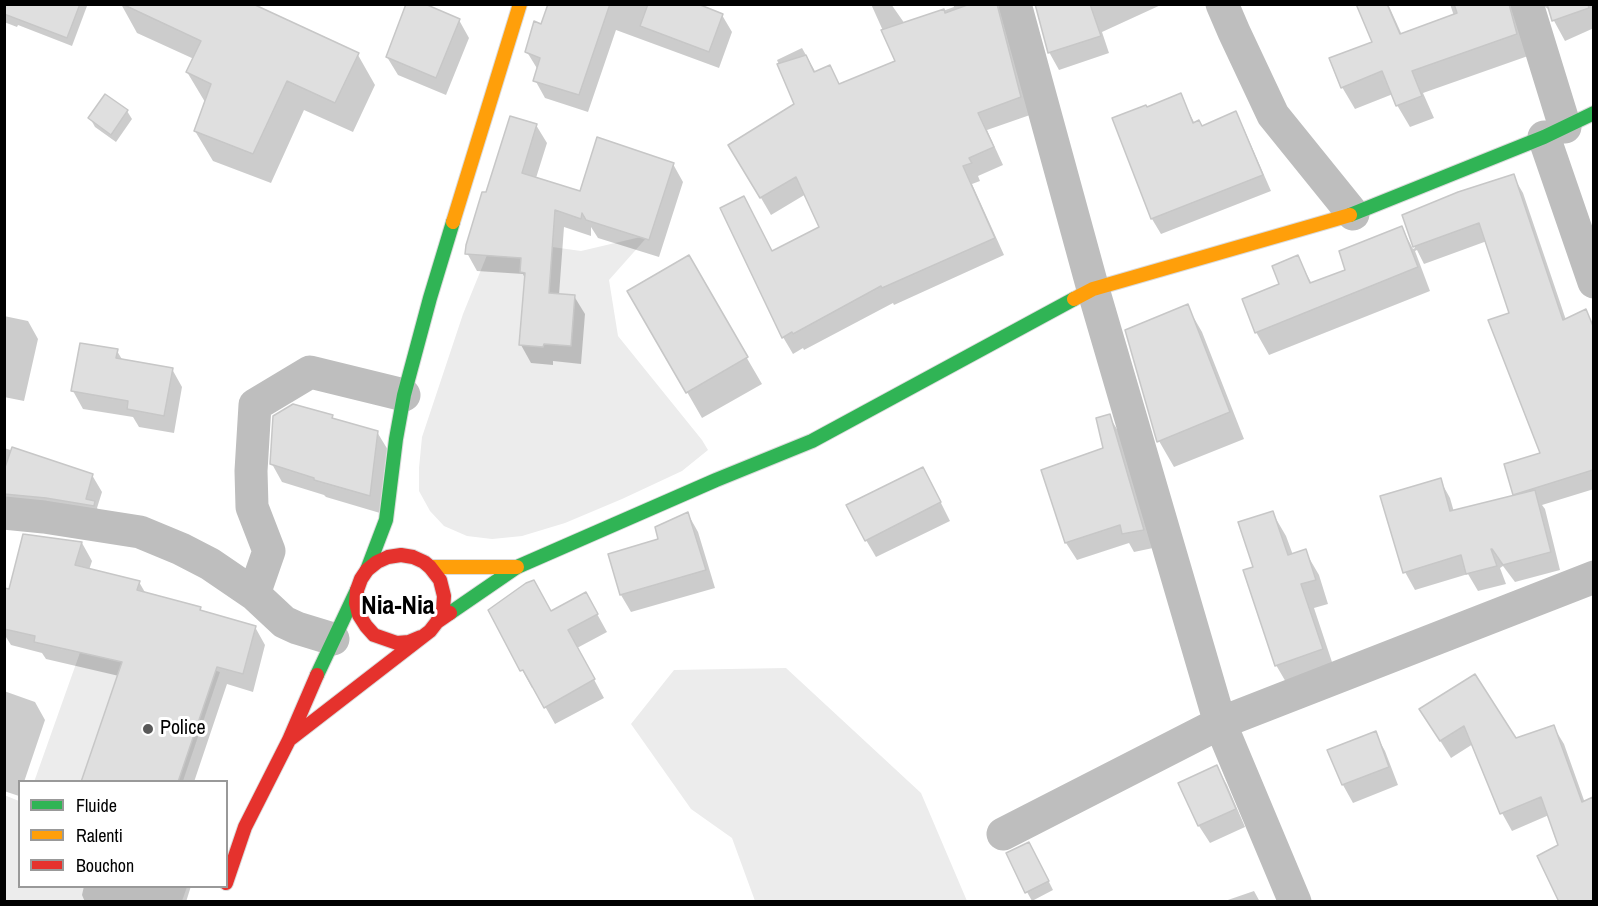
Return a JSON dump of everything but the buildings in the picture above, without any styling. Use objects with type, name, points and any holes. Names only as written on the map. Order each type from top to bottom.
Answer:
[{"type":"main road","points":[[228,879],[245,827],[289,740],[360,579],[367,570],[390,524],[396,439],[404,394],[429,298],[520,4]]},
{"type":"main road","points":[[289,740],[437,622],[517,567],[716,480],[812,441],[1093,289],[1353,214],[1567,126]]},
{"type":"main road","points":[[409,545],[440,580],[444,596],[443,610],[437,622]]},
{"type":"main road","points":[[367,570],[388,557],[401,555],[413,557],[427,564],[517,567]]},
{"type":"main road","points":[[357,590],[356,603],[359,615],[374,634],[397,643],[410,642],[421,637]]},
{"type":"street","points":[[1015,4],[1093,289],[1220,723],[1294,902]]},
{"type":"street","points":[[1222,4],[1273,115],[1353,214]]},
{"type":"street","points":[[1527,4],[1567,126],[1593,282]]},
{"type":"street","points":[[254,594],[269,551],[252,507],[251,471],[255,405],[310,372],[404,394]]},
{"type":"street","points":[[4,513],[140,532],[191,554],[234,579],[284,622],[333,639]]},
{"type":"street","points":[[1003,834],[1220,723],[1593,577]]},
{"type":"shaded area","points":[[498,228],[531,244],[581,251],[649,235],[609,280],[618,336],[708,450],[682,471],[565,523],[522,536],[492,539],[467,536],[444,526],[430,511],[419,491],[419,468],[422,437],[463,314]]},
{"type":"shaded area","name":"Police","points":[[88,630],[220,672],[183,780],[35,780]]},
{"type":"shaded area","points":[[786,668],[921,793],[967,901],[755,901],[732,838],[691,809],[631,724],[674,670]]},
{"type":"shaded area","points":[[4,795],[18,801],[18,888],[187,888],[182,901],[5,901]]},
{"type":"traffic: fast","points":[[1350,215],[1544,137],[1594,113]]},
{"type":"traffic: fast","points":[[367,570],[386,520],[404,395],[453,222]]},
{"type":"traffic: fast","points":[[450,613],[517,567],[716,480],[812,441],[1074,299]]},
{"type":"traffic: fast","points":[[317,675],[357,590]]},
{"type":"traffic: slow","points":[[453,222],[520,4]]},
{"type":"traffic: slow","points":[[1074,299],[1093,289],[1350,215]]},
{"type":"traffic: slow","points":[[430,567],[517,567]]},
{"type":"traffic: jam","points":[[421,637],[409,642],[397,643],[374,635],[366,626],[359,615],[356,603],[357,590],[367,570],[388,557],[401,555],[424,562],[440,580],[444,596],[443,610],[437,622]]},
{"type":"traffic: jam","points":[[289,740],[450,613]]},
{"type":"traffic: jam","points":[[228,877],[245,827],[289,740],[317,675]]},
{"type":"place","name":"Police","points":[[148,729]]},
{"type":"district","name":"Nia-Nia","points":[[398,607]]}]
